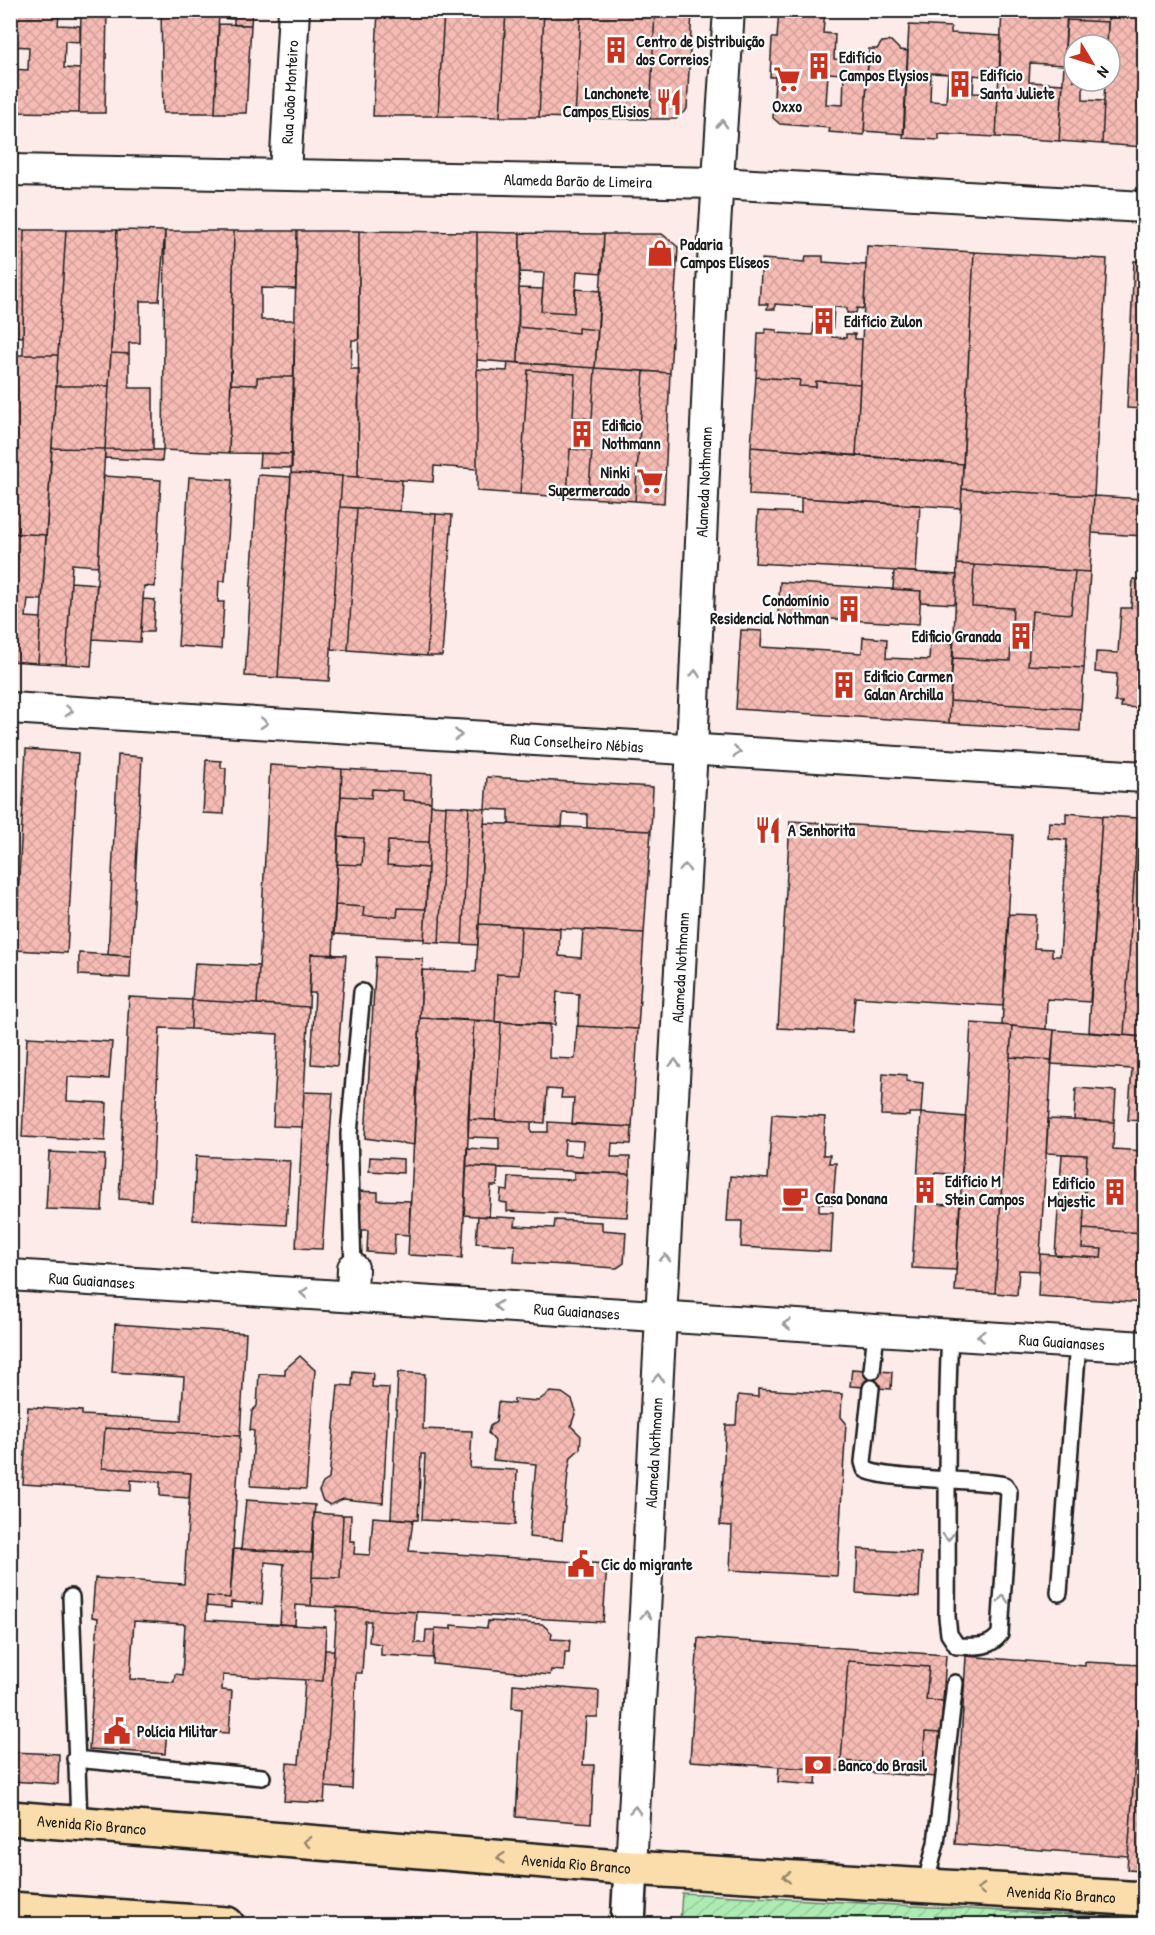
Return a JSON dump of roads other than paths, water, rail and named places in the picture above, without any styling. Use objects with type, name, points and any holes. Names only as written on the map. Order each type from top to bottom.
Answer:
[{"type":"main road","name":"Avenida Rio Branco","points":[[10,1818],[631,1868],[1144,1899]]},
{"type":"main road","points":[[10,1909],[226,1924]]},
{"type":"street","name":"Rua João Monteiro","points":[[285,173],[294,10]]},
{"type":"street","name":"Alameda Nothmann","points":[[628,1924],[692,749],[729,10]]},
{"type":"street","name":"Alameda Barão de Limeira","points":[[10,170],[285,173],[719,183],[1144,207]]},
{"type":"street","name":"Rua Conselheiro Nébias","points":[[10,708],[1144,777]]},
{"type":"street","name":"Rua Guaianases","points":[[10,1275],[352,1282],[662,1316],[1144,1347]]},
{"type":"lane","points":[[352,1282],[349,1134],[362,992]]},
{"type":"lane","points":[[872,1371],[876,1330]]},
{"type":"lane","points":[[871,1388],[863,1462],[865,1470],[873,1475],[948,1479],[986,1481],[1005,1485],[1009,1492],[1000,1634],[994,1642],[986,1646],[957,1646],[949,1634],[948,1479],[950,1334]]},
{"type":"lane","points":[[1059,1593],[1078,1343]]},
{"type":"lane","points":[[71,1598],[79,1823]]},
{"type":"lane","points":[[925,1886],[936,1843],[955,1683]]},
{"type":"lane","points":[[75,1759],[262,1777]]},
{"type":"place","name":"Centro de Distribuição dos Correios","points":[[616,50]]},
{"type":"place","name":"Edifício Campos Elysios","points":[[819,66]]},
{"type":"place","name":"Oxxo","points":[[787,79]]},
{"type":"place","name":"Edifício Santa Juliete","points":[[960,84]]},
{"type":"place","name":"Lanchonete Campos Elisios","points":[[669,102]]},
{"type":"place","name":"Padaria Campos Elíseos","points":[[660,253]]},
{"type":"place","name":"Edifício Zulon","points":[[824,321]]},
{"type":"place","name":"Edificio Nothmann","points":[[582,434]]},
{"type":"place","name":"Ninki Supermercado","points":[[650,481]]},
{"type":"place","name":"Condomínio Residencial Nothman","points":[[849,609]]},
{"type":"place","name":"Edificio Granada","points":[[1021,636]]},
{"type":"place","name":"Edificio Carmen Galan Archilla","points":[[844,685]]},
{"type":"place","name":"A Senhorita","points":[[768,830]]},
{"type":"place","name":"Edifício M Stein Campos","points":[[925,1190]]},
{"type":"place","name":"Edifício Majestic","points":[[1115,1192]]},
{"type":"place","name":"Casa Donana","points":[[795,1198]]},
{"type":"place","name":"Cic do migrante","points":[[581,1564]]},
{"type":"place","name":"Polícia Militar","points":[[117,1731]]},
{"type":"place","name":"Banco do Brasil","points":[[818,1765]]}]
